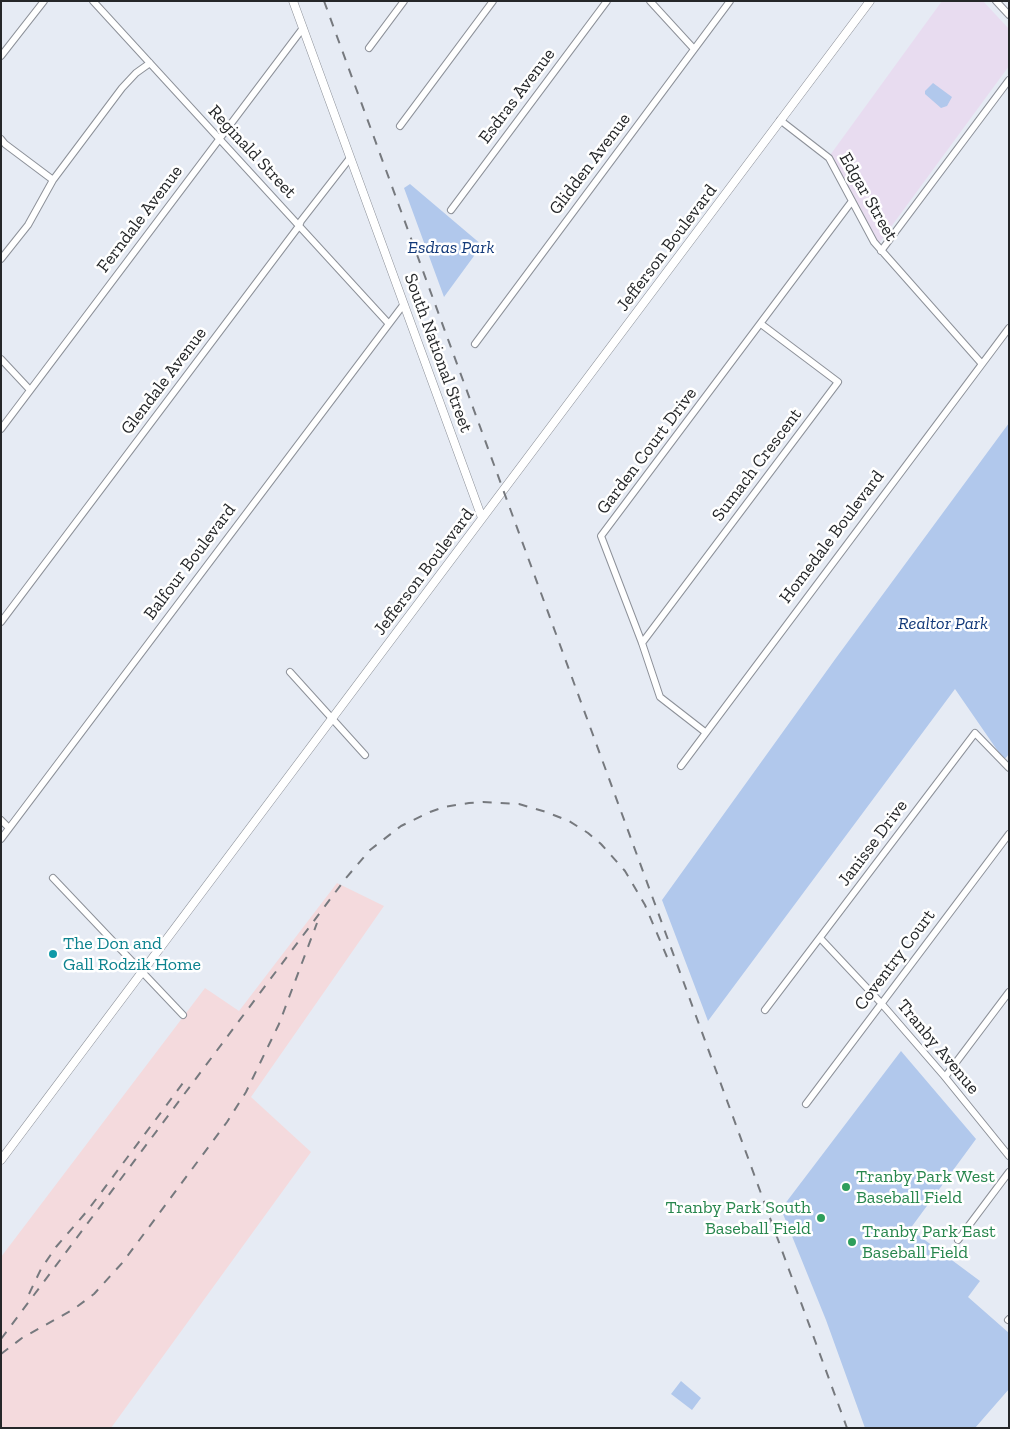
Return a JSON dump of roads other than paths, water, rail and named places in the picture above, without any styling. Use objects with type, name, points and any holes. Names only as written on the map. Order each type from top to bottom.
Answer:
[{"type":"street","points":[[1,56],[44,1]]},
{"type":"street","name":"Reginald Street","points":[[93,1],[389,324]]},
{"type":"street","name":"South National Street","points":[[293,1],[482,518]]},
{"type":"street","points":[[369,48],[404,1]]},
{"type":"street","points":[[400,126],[493,1]]},
{"type":"street","name":"Esdras Avenue","points":[[451,210],[608,1]]},
{"type":"street","points":[[650,1],[694,49]]},
{"type":"street","name":"Glidden Avenue","points":[[475,344],[730,1]]},
{"type":"street","name":"Jefferson Boulevard","points":[[1,1160],[870,1]]},
{"type":"street","points":[[996,1],[1009,15]]},
{"type":"street","name":"Ferndale Avenue","points":[[1,428],[303,28]]},
{"type":"street","points":[[1,259],[28,225],[53,180],[122,88],[136,73],[150,63]]},
{"type":"street","points":[[881,251],[1009,80]]},
{"type":"street","name":"Edgar Street","points":[[780,120],[830,158],[874,242],[982,364]]},
{"type":"street","points":[[1,139],[53,180]]},
{"type":"street","name":"Glendale Avenue","points":[[1,622],[350,158]]},
{"type":"street","name":"Garden Court Drive","points":[[705,732],[660,697],[602,536],[852,202]]},
{"type":"street","name":"Balfour Boulevard","points":[[1,839],[404,304]]},
{"type":"street","name":"Sumach Crescent","points":[[642,643],[838,382],[761,324]]},
{"type":"street","name":"Homedale Boulevard","points":[[680,766],[1009,328]]},
{"type":"street","points":[[1,359],[30,390]]},
{"type":"street","points":[[290,672],[365,755]]},
{"type":"street","name":"Janisse Drive","points":[[765,1010],[976,733],[1009,768]]},
{"type":"street","points":[[1,820],[9,828]]},
{"type":"street","name":"Coventry Court","points":[[806,1104],[1009,834]]},
{"type":"street","points":[[53,878],[183,1015]]},
{"type":"street","name":"Tranby Avenue","points":[[820,938],[881,1003],[945,1077],[1009,1156]]},
{"type":"street","points":[[945,1077],[1009,992]]},
{"type":"street","points":[[958,1240],[1009,1172]]},
{"type":"railway","points":[[324,1],[847,1428]]},
{"type":"railway","points":[[1,1339],[346,878],[370,850],[401,826],[444,807],[483,802],[519,804],[569,821],[601,844],[625,871],[645,905],[667,957]]},
{"type":"railway","points":[[1,1354],[22,1338],[74,1309],[94,1294],[123,1262],[227,1122],[246,1092],[279,1024],[317,923]]},
{"type":"railway","points":[[29,1294],[41,1269],[56,1247],[88,1210],[183,1083]]},
{"type":"place","name":"The Don and Gall Rodzik Home","points":[[53,954]]},
{"type":"place","name":"Tranby Park West Baseball Field","points":[[846,1187]]},
{"type":"place","name":"Tranby Park South Baseball Field","points":[[821,1218]]},
{"type":"place","name":"Tranby Park East Baseball Field","points":[[852,1242]]},
{"type":"park label","name":"Esdras Park","points":[[451,248]]},
{"type":"park label","name":"Realtor Park","points":[[943,624]]}]
